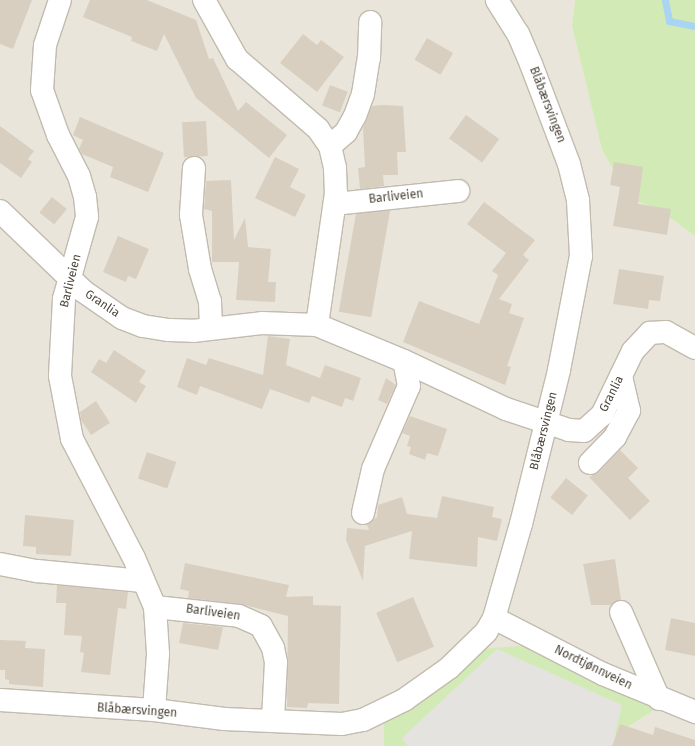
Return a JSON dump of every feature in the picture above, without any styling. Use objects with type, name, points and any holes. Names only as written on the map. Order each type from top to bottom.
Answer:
[{"type":"street","name":"Barliveien","points":[[60,0],[46,45],[42,90],[85,197],[87,217],[64,299],[60,376],[72,439],[155,607],[158,654],[154,710]]},
{"type":"street","points":[[204,0],[237,59],[318,129],[330,146],[335,168],[335,204],[317,325]]},
{"type":"street","name":"Blåbærsvingen","points":[[0,700],[154,710],[224,719],[342,724],[363,720],[384,711],[449,668],[471,649],[494,618],[521,524],[547,421],[580,272],[578,200],[569,164],[518,34],[496,0]]},
{"type":"street","points":[[330,146],[346,132],[355,116],[363,94],[369,58],[370,22]]},
{"type":"street","points":[[194,168],[191,215],[200,269],[210,301],[211,328]]},
{"type":"street","name":"Barliveien","points":[[335,204],[458,191]]},
{"type":"street","name":"Granlia","points":[[0,211],[70,280],[109,310],[143,326],[169,330],[262,323],[317,325],[404,361],[506,409],[547,421],[569,430],[584,431],[602,415],[633,350],[650,333],[666,332],[695,348]]},
{"type":"street","points":[[363,513],[373,469],[409,386],[404,361]]},
{"type":"street","points":[[590,463],[615,437],[629,411],[621,376]]},
{"type":"street","points":[[0,564],[38,571],[143,581]]},
{"type":"street","name":"Barliveien","points":[[155,607],[239,616],[251,620],[266,632],[276,662],[273,720]]},
{"type":"street","points":[[622,612],[659,699]]},
{"type":"street","name":"Nordtjønnveien","points":[[494,618],[603,674],[659,699],[695,712]]},
{"type":"shaded area","points":[[0,0],[575,0],[572,26],[602,150],[630,199],[658,209],[695,236],[695,746],[598,746],[673,698],[384,715],[384,746],[0,746]]},
{"type":"shaded area","points":[[497,649],[622,705],[612,746],[408,746],[402,738]]},
{"type":"green space","points":[[575,0],[695,0],[695,236],[658,209],[630,199],[602,150],[572,26]]},
{"type":"green space","points":[[557,643],[673,698],[598,746],[384,746],[384,715],[470,650]]},
{"type":"building","points":[[0,0],[32,0],[13,49],[0,44]]},
{"type":"building","points":[[90,0],[147,0],[196,20],[209,59],[213,58],[238,111],[246,102],[287,135],[269,158],[196,98],[164,34],[157,51],[131,41],[132,37],[83,17]]},
{"type":"building","points":[[303,34],[317,45],[321,40],[344,57],[317,92],[280,63]]},
{"type":"building","points":[[427,38],[453,53],[440,75],[414,60]]},
{"type":"building","points":[[330,85],[348,92],[340,112],[322,106]]},
{"type":"building","points":[[372,106],[403,106],[406,152],[397,152],[398,175],[383,175],[384,186],[360,189],[358,168],[365,167],[363,128]]},
{"type":"building","points":[[466,115],[499,139],[482,163],[449,138]]},
{"type":"building","points":[[80,117],[164,153],[148,192],[110,177],[113,167],[82,154],[79,149],[83,140],[73,135]]},
{"type":"building","points":[[206,121],[208,156],[184,157],[182,122]]},
{"type":"building","points":[[0,126],[34,151],[28,159],[32,162],[21,178],[0,163]]},
{"type":"building","points":[[275,157],[299,169],[290,187],[306,195],[295,217],[255,198]]},
{"type":"building","points":[[614,162],[643,167],[638,204],[671,209],[667,235],[613,226],[620,187],[610,185]]},
{"type":"building","points":[[231,180],[234,240],[245,218],[248,247],[271,249],[268,282],[276,282],[275,302],[236,300],[239,262],[212,262],[212,211],[204,209],[206,181]]},
{"type":"building","points":[[52,197],[67,209],[54,225],[39,213]]},
{"type":"building","points":[[484,202],[535,240],[523,255],[529,260],[499,299],[512,304],[509,313],[524,318],[507,366],[511,367],[505,385],[403,342],[419,301],[479,324],[498,275],[492,271],[506,253],[467,224]]},
{"type":"building","points":[[358,205],[390,211],[371,317],[339,312]]},
{"type":"building","points":[[118,236],[149,249],[136,279],[128,276],[126,282],[103,272]]},
{"type":"building","points":[[619,269],[664,276],[660,301],[649,300],[648,309],[613,304]]},
{"type":"building","points":[[268,336],[290,339],[286,365],[320,378],[325,365],[361,378],[353,401],[345,398],[342,407],[312,396],[309,403],[270,389],[262,409],[200,386],[197,395],[177,387],[187,358],[206,365],[209,358],[263,375]]},
{"type":"building","points":[[114,350],[146,371],[139,382],[146,386],[136,403],[91,372],[99,359],[106,363]]},
{"type":"building","points":[[386,378],[396,385],[387,404],[378,400]]},
{"type":"building","points":[[96,401],[110,423],[91,435],[81,420],[80,412]]},
{"type":"building","points":[[410,416],[447,429],[438,456],[427,453],[425,460],[409,454],[411,447],[407,446],[410,436],[402,433]]},
{"type":"building","points":[[620,450],[638,468],[628,478],[650,501],[630,520],[589,477],[599,472]]},
{"type":"building","points":[[147,452],[176,462],[167,489],[138,478]]},
{"type":"building","points":[[566,478],[588,496],[572,515],[550,497]]},
{"type":"building","points":[[442,496],[494,507],[492,517],[502,519],[497,541],[478,537],[477,567],[409,559],[412,531],[365,546],[363,581],[346,540],[347,528],[369,530],[367,525],[377,517],[378,505],[402,497],[407,514],[437,518]]},
{"type":"building","points":[[25,515],[74,520],[71,556],[36,554],[36,547],[23,546]]},
{"type":"building","points":[[615,559],[621,600],[611,605],[591,605],[583,564]]},
{"type":"building","points":[[185,563],[289,585],[286,597],[313,596],[313,605],[341,606],[339,704],[308,703],[307,708],[287,707],[288,616],[240,604],[188,598],[189,591],[180,589]]},
{"type":"building","points":[[57,585],[128,592],[126,609],[118,608],[110,675],[81,672],[84,653],[80,652],[82,636],[64,635],[66,603],[56,603]]},
{"type":"building","points":[[413,597],[434,647],[397,662],[376,613]]},
{"type":"building","points":[[671,618],[695,623],[695,656],[665,650]]},
{"type":"building","points":[[183,623],[223,627],[218,650],[179,643]]},
{"type":"building","points":[[0,640],[26,641],[25,648],[45,649],[43,687],[9,684],[9,680],[5,679],[5,670],[0,670]]},
{"type":"building","points":[[620,724],[653,735],[655,727],[695,740],[695,746],[612,746]]},
{"type":"waterway","points":[[665,0],[669,21],[695,26]]}]
